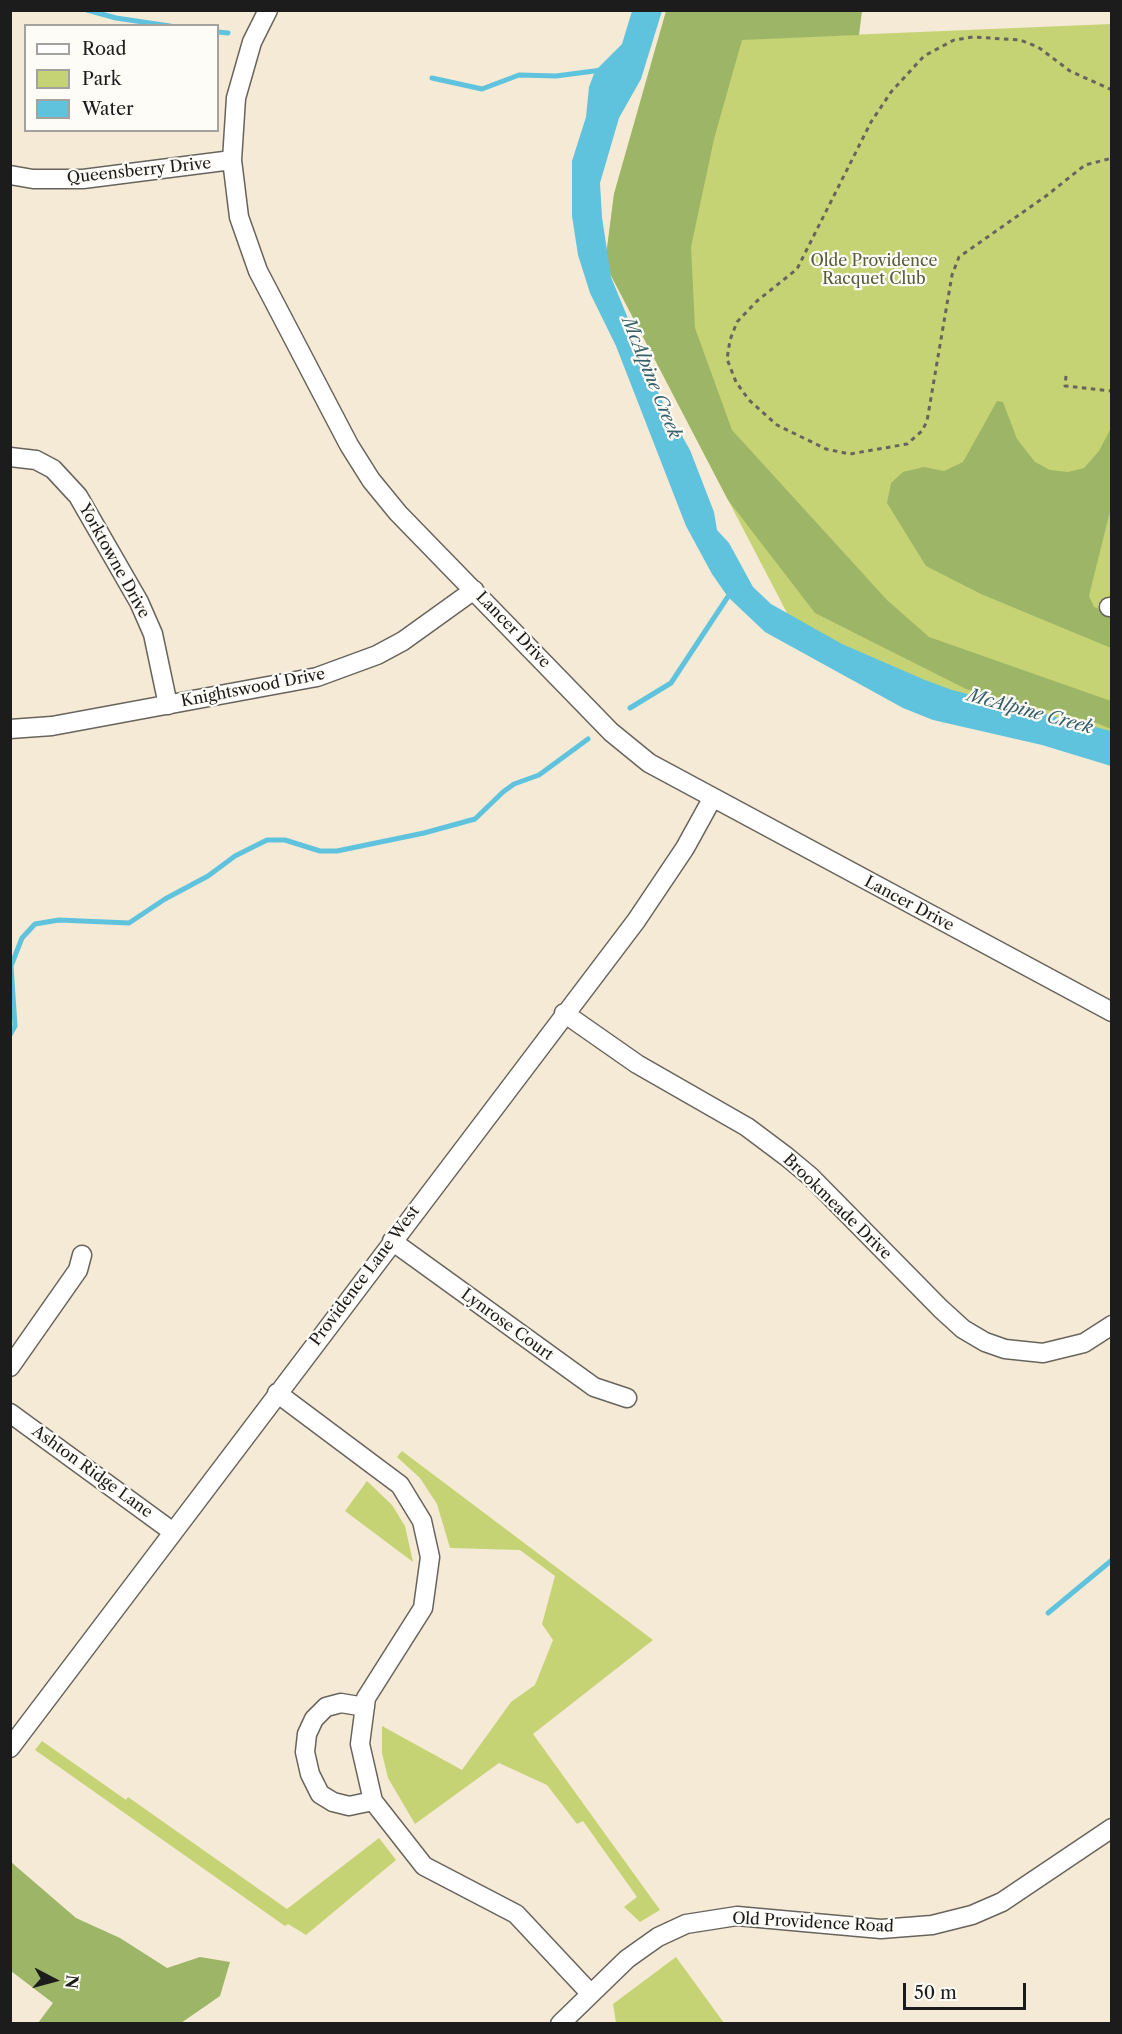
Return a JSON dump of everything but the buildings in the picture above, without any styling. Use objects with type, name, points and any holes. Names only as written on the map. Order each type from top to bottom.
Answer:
[{"type":"street","name":"Lancer Drive","points":[[268,10],[249,50],[236,98],[232,160],[240,217],[258,271],[349,445],[371,480],[398,513],[611,732],[649,763],[712,799],[1112,1012]]},
{"type":"street","name":"Queensberry Drive","points":[[10,176],[33,179],[83,179],[232,160]]},
{"type":"street","name":"Yorktowne Drive","points":[[10,457],[36,460],[53,469],[63,477],[78,496],[139,602],[153,634],[168,705]]},
{"type":"street","name":"Knightswood Drive","points":[[10,729],[51,726],[168,705],[295,682],[337,670],[403,641],[474,590]]},
{"type":"street","name":"Providence Lane West","points":[[10,1748],[16,1727],[173,1532],[564,1013],[636,921],[685,848],[712,799]]},
{"type":"street","name":"Brookmeade Drive","points":[[564,1013],[637,1064],[747,1127],[787,1157],[812,1177],[941,1309],[963,1329],[985,1342],[1005,1349],[1043,1353],[1084,1343],[1112,1325]]},
{"type":"street","name":"Lynrose Court","points":[[392,1241],[594,1387],[627,1398]]},
{"type":"street","points":[[10,1367],[78,1270],[82,1255]]},
{"type":"street","points":[[277,1393],[400,1485],[422,1521],[430,1557],[423,1608],[366,1698],[364,1707],[360,1744],[373,1801],[424,1866],[516,1914],[590,1993]]},
{"type":"street","name":"Ashton Ridge Lane","points":[[10,1413],[173,1532]]},
{"type":"street","points":[[364,1707],[341,1703],[326,1707],[314,1719],[307,1734],[305,1752],[310,1774],[320,1794],[333,1802],[349,1806],[373,1801]]},
{"type":"street","name":"Old Providence Road","points":[[560,2024],[590,1993],[642,1947],[668,1933],[701,1920],[763,1917],[809,1923],[902,1929],[972,1915],[1022,1890],[1112,1828]]},
{"type":"path","points":[[1112,90],[1070,70],[1038,47],[1020,40],[974,37],[954,40],[924,56],[891,92],[871,122],[797,269],[757,301],[737,322],[730,340],[728,359],[736,382],[749,400],[777,425],[826,449],[857,453],[907,444],[922,431],[927,421],[952,275],[959,257],[1046,196],[1084,165],[1112,158]]},
{"type":"path","points":[[1066,376],[1065,386],[1112,391]]},
{"type":"green space","points":[[666,11],[862,11],[859,35],[742,40],[714,139],[691,247],[695,328],[732,430],[887,600],[929,637],[1111,701],[1111,729],[1094,722],[966,689],[815,613],[728,500],[605,264],[614,194]]},
{"type":"green space","name":"Olde Providence Racquet Club","points":[[1111,24],[1111,752],[798,634],[605,264],[614,194],[657,43]]},
{"type":"green space","points":[[997,401],[1003,402],[1017,439],[1035,462],[1050,470],[1068,472],[1084,468],[1099,451],[1111,428],[1111,507],[1089,596],[1094,607],[1111,613],[1111,648],[981,594],[926,566],[887,503],[891,483],[903,472],[924,467],[944,471],[963,462]]},
{"type":"green space","points":[[402,1451],[653,1640],[533,1734],[660,1910],[640,1922],[624,1907],[637,1897],[583,1821],[577,1824],[547,1785],[499,1763],[415,1824],[388,1778],[382,1753],[382,1726],[462,1770],[511,1702],[535,1685],[553,1640],[542,1624],[555,1576],[520,1550],[450,1548],[437,1504],[420,1478],[397,1457]]},
{"type":"green space","points":[[367,1481],[392,1505],[405,1526],[413,1562],[345,1511]]},
{"type":"green space","points":[[42,1741],[126,1800],[128,1797],[287,1909],[379,1838],[396,1860],[306,1935],[288,1924],[285,1926],[35,1750]]},
{"type":"green space","points":[[11,1862],[76,1918],[120,1938],[167,1968],[200,1957],[230,1962],[220,1996],[181,2023],[38,2023],[53,2003],[11,1971]]},
{"type":"green space","points":[[676,1957],[724,2023],[616,2023],[613,2004]]},
{"type":"water","name":"McAlpine Creek","points":[[632,11],[662,11],[641,79],[619,118],[600,183],[602,217],[611,277],[661,399],[690,450],[714,512],[717,530],[729,543],[753,587],[771,604],[842,644],[925,680],[952,690],[1111,731],[1111,766],[1042,745],[933,720],[903,708],[765,632],[728,597],[712,574],[686,526],[616,346],[590,293],[578,255],[572,216],[572,161],[586,117],[589,87],[595,71],[622,44]]},
{"type":"waterway","points":[[87,10],[116,18],[156,24]]},
{"type":"waterway","points":[[219,32],[228,33]]},
{"type":"waterway","points":[[432,78],[482,89],[519,75],[556,76],[602,70]]},
{"type":"waterway","points":[[630,708],[671,683],[731,592]]},
{"type":"waterway","points":[[10,1035],[15,1026],[11,966],[22,938],[35,924],[59,920],[129,923],[165,899],[208,876],[235,856],[267,840],[285,840],[320,851],[337,851],[424,833],[475,819],[514,784],[539,775],[588,739]]},
{"type":"waterway","points":[[1048,1613],[1112,1560]]}]
